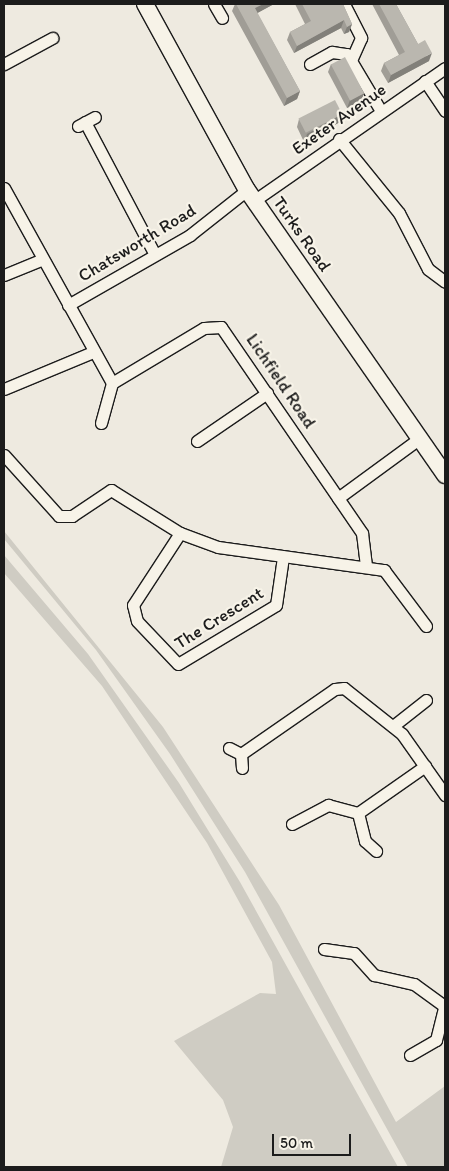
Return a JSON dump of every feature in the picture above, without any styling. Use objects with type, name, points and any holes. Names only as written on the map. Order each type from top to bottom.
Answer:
[{"type":"street","name":"Turks Road","points":[[145,4],[251,195],[445,475]]},
{"type":"street","points":[[214,4],[222,18]]},
{"type":"street","points":[[344,4],[361,38],[352,58]]},
{"type":"street","points":[[4,64],[52,38]]},
{"type":"street","points":[[310,64],[338,51],[352,58],[381,111]]},
{"type":"street","name":"Exeter Avenue","points":[[251,195],[445,68]]},
{"type":"street","points":[[425,81],[445,111]]},
{"type":"street","points":[[86,122],[154,253]]},
{"type":"street","points":[[339,139],[399,213],[428,269],[445,282]]},
{"type":"street","points":[[4,188],[112,383],[101,424]]},
{"type":"street","name":"Chatsworth Road","points":[[68,305],[154,253],[190,235],[251,195]]},
{"type":"street","points":[[4,275],[43,259]]},
{"type":"street","name":"Lichfield Road","points":[[112,383],[216,325],[226,332],[362,533],[366,566]]},
{"type":"street","points":[[4,389],[94,352]]},
{"type":"street","points":[[198,443],[267,392]]},
{"type":"street","points":[[338,498],[420,438]]},
{"type":"street","points":[[4,454],[59,516],[72,516],[111,490],[180,533],[233,551],[366,566],[391,574],[426,626]]},
{"type":"street","name":"The Crescent","points":[[180,533],[133,605],[137,621],[178,664],[273,608],[278,601],[283,557]]},
{"type":"street","points":[[240,754],[340,688],[393,726],[444,790]]},
{"type":"street","points":[[393,726],[427,700]]},
{"type":"street","points":[[229,748],[240,754]]},
{"type":"street","points":[[240,754],[242,768]]},
{"type":"street","points":[[292,824],[308,820],[328,805],[358,813],[425,766]]},
{"type":"street","points":[[358,813],[365,841],[378,853]]},
{"type":"street","points":[[324,949],[342,946],[354,953],[374,975],[414,984],[445,1006],[436,1040],[413,1050]]},
{"type":"shaded area","points":[[4,531],[163,727],[279,905],[396,1122],[445,1086],[445,1167],[408,1167],[245,872],[170,754],[96,650],[4,539]]},
{"type":"shaded area","points":[[4,555],[88,654],[179,783],[240,882],[398,1167],[221,1167],[233,1127],[223,1100],[174,1041],[260,993],[276,994],[272,962],[207,843],[102,686],[4,573]]},
{"type":"building","points":[[236,4],[263,4],[255,8],[300,91],[287,98]]},
{"type":"building","points":[[302,4],[343,4],[352,24],[347,27],[344,20],[297,46],[290,32],[311,21]]},
{"type":"building","points":[[379,4],[396,4],[418,44],[425,40],[432,53],[391,75],[384,63],[405,52]]},
{"type":"building","points":[[345,57],[364,93],[350,101],[331,65]]},
{"type":"building","points":[[335,100],[342,114],[306,133],[298,119]]}]
